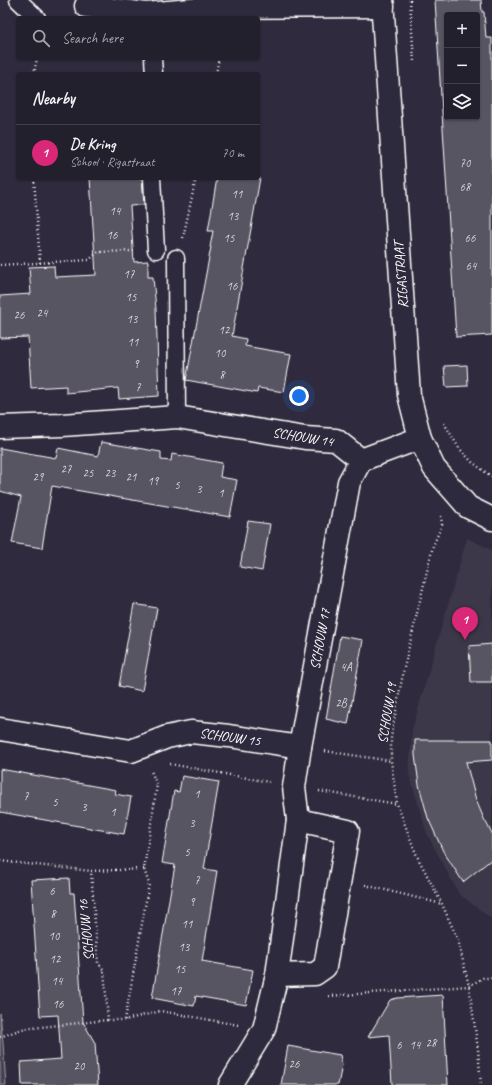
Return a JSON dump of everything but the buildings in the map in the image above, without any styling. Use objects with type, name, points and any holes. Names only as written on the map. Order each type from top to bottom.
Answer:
[{"type":"street","points":[[18,0],[35,16]]},
{"type":"street","points":[[86,6],[146,16],[247,3],[382,3]]},
{"type":"street","name":"RIGASTRAAT","points":[[382,3],[409,395],[420,438],[434,468],[468,507],[492,519]]},
{"type":"street","points":[[152,60],[154,72]]},
{"type":"street","points":[[152,180],[156,250]]},
{"type":"street","points":[[176,258],[177,417]]},
{"type":"street","name":"SCHOUW 14","points":[[0,427],[62,425],[177,417],[305,438],[336,440],[361,460]]},
{"type":"street","points":[[361,460],[420,438]]},
{"type":"street","name":"SCHOUW 17","points":[[230,1085],[264,1030],[277,975],[298,820],[294,787],[300,747],[349,482],[361,460]]},
{"type":"street","name":"SCHOUW 15","points":[[0,729],[130,751],[167,737],[192,732],[300,747]]},
{"type":"street","points":[[277,975],[315,974],[325,967],[348,831],[298,820]]},
{"type":"path","points":[[410,0],[414,68]]},
{"type":"path","points":[[34,72],[37,60]]},
{"type":"path","points":[[216,72],[219,60]]},
{"type":"path","points":[[34,180],[40,264]]},
{"type":"path","points":[[176,258],[182,244],[196,180]]},
{"type":"path","points":[[0,266],[89,260],[98,252],[156,250]]},
{"type":"path","points":[[444,422],[459,448],[472,462],[492,477]]},
{"type":"path","name":"SCHOUW 19","points":[[440,514],[442,525],[433,546],[404,668],[391,737],[391,761],[396,804],[417,856],[442,904],[458,940],[469,986]]},
{"type":"path","points":[[300,747],[391,761]]},
{"type":"path","points":[[125,1020],[149,884],[144,869],[157,784],[140,748]]},
{"type":"path","points":[[0,861],[91,872],[144,869]]},
{"type":"path","name":"SCHOUW 16","points":[[91,872],[98,963],[104,970],[108,1020]]},
{"type":"path","points":[[340,879],[442,904]]},
{"type":"path","points":[[315,974],[328,996],[469,986],[483,978],[492,978]]},
{"type":"path","points":[[469,986],[478,1048],[481,1085]]},
{"type":"path","points":[[0,1037],[22,1029],[108,1020],[125,1020],[161,1011],[264,1030]]},
{"type":"shaded area","points":[[467,538],[492,550],[492,919],[459,894],[427,834],[409,774],[412,730]]},
{"type":"shaded area","points":[[0,1013],[3,1043],[6,1085],[0,1085]]},
{"type":"place","name":"De Kring","points":[[465,640]]}]
